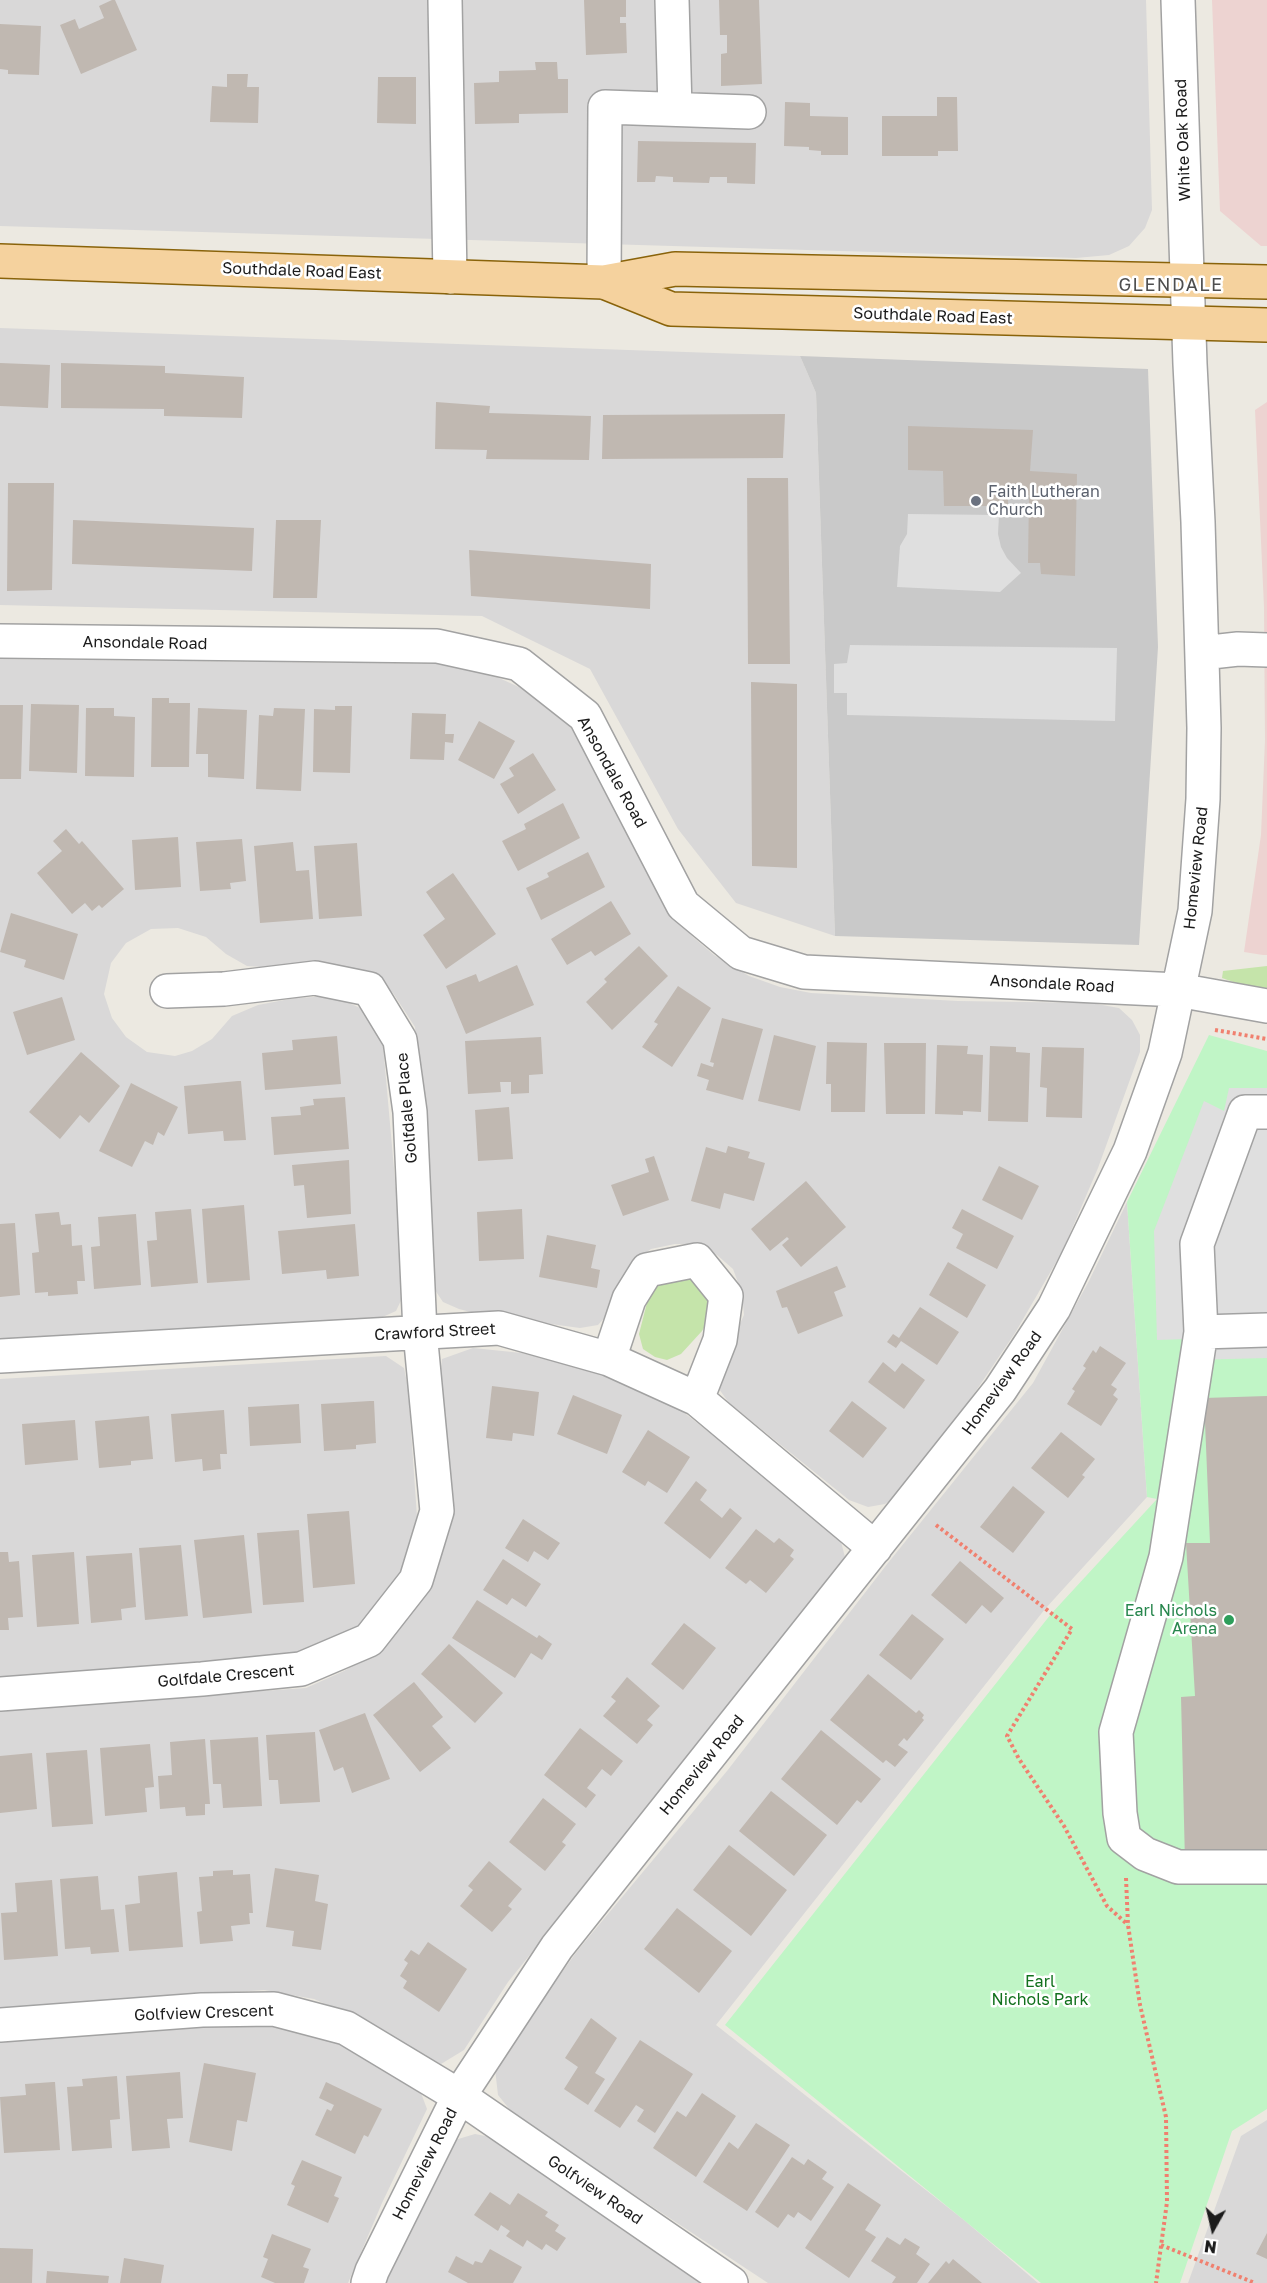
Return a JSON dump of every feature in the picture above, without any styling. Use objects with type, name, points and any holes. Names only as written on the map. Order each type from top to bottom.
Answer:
[{"type":"main road","name":"Southdale Road East","points":[[0,261],[604,282],[675,269],[1267,282]]},
{"type":"main road","name":"Southdale Road East","points":[[604,282],[671,309],[1267,325]]},
{"type":"street","points":[[445,0],[450,277]]},
{"type":"street","points":[[672,0],[675,109]]},
{"type":"street","name":"White Oak Road","points":[[1178,0],[1189,322]]},
{"type":"street","points":[[604,282],[605,107],[749,112]]},
{"type":"street","name":"Homeview Road","points":[[368,2283],[459,2096],[557,1947],[1000,1390],[1054,1308],[1130,1150],[1165,1053],[1195,911],[1203,799],[1202,653],[1189,322]]},
{"type":"street","name":"Ansondale Road","points":[[0,641],[437,646],[519,664],[585,716],[683,904],[741,953],[804,972],[1178,990],[1267,1006]]},
{"type":"street","points":[[1202,653],[1238,649],[1267,650]]},
{"type":"street","name":"Golfdale Place","points":[[167,991],[224,988],[315,978],[369,989],[400,1040],[410,1112],[420,1332]]},
{"type":"street","points":[[1267,1112],[1245,1112],[1197,1244],[1201,1332],[1166,1557],[1116,1732],[1120,1813],[1124,1838],[1145,1854],[1178,1867],[1267,1867]]},
{"type":"street","points":[[609,1359],[629,1299],[647,1270],[697,1260],[726,1296],[720,1340],[697,1399]]},
{"type":"street","name":"Crawford Street","points":[[0,1356],[500,1328],[609,1359],[697,1399],[875,1548]]},
{"type":"street","points":[[1201,1332],[1267,1330]]},
{"type":"street","name":"Golfdale Crescent","points":[[0,1694],[301,1669],[369,1640],[416,1580],[437,1511],[420,1332]]},
{"type":"street","name":"Golfview Crescent","points":[[0,2025],[202,2010],[274,2009],[346,2028],[459,2096]]},
{"type":"street","name":"Golfview Road","points":[[459,2096],[731,2283]]},
{"type":"path","points":[[1207,1028],[1267,1039]]},
{"type":"path","points":[[936,1525],[1072,1629],[1008,1736],[1019,1759],[1064,1826],[1107,1906],[1128,1925]]},
{"type":"path","points":[[1124,1838],[1128,1925],[1140,2005],[1166,2117],[1167,2202],[1156,2283]]},
{"type":"path","points":[[1161,2245],[1255,2283]]},
{"type":"shaded area","points":[[0,0],[1146,0],[1152,210],[1145,228],[1129,246],[1109,255],[1076,258],[0,226]]},
{"type":"shaded area","points":[[1212,0],[1267,0],[1267,246],[1261,246],[1220,211]]},
{"type":"shaded area","points":[[0,328],[800,356],[816,393],[835,936],[736,903],[678,829],[590,669],[482,616],[0,605]]},
{"type":"shaded area","points":[[800,356],[1148,369],[1158,647],[1139,945],[835,936],[816,393]]},
{"type":"shaded area","points":[[1267,402],[1267,955],[1263,955],[1244,952],[1261,835],[1265,740],[1264,607],[1255,410]]},
{"type":"shaded area","points":[[908,514],[999,515],[998,534],[1001,547],[1007,558],[1021,573],[1000,592],[897,587],[900,546],[907,534]]},
{"type":"shaded area","points":[[850,645],[1117,648],[1115,721],[847,715],[847,693],[834,693],[834,664],[847,663]]},
{"type":"shaded area","points":[[0,659],[448,664],[486,672],[521,688],[557,710],[576,735],[592,763],[671,912],[693,937],[714,955],[749,976],[780,987],[811,993],[958,1001],[1091,1003],[1119,1008],[1132,1020],[1140,1035],[1140,1052],[1098,1168],[1062,1252],[1015,1333],[963,1410],[900,1493],[885,1504],[868,1507],[849,1500],[729,1403],[719,1389],[717,1373],[744,1315],[742,1293],[733,1269],[717,1255],[692,1244],[675,1244],[651,1249],[636,1259],[627,1269],[608,1314],[598,1325],[580,1328],[478,1314],[443,1302],[435,1290],[415,1027],[393,993],[365,974],[247,966],[226,954],[206,937],[178,928],[151,929],[126,943],[111,963],[104,994],[112,1018],[126,1037],[147,1052],[175,1056],[192,1051],[212,1039],[232,1016],[258,1005],[295,998],[333,996],[367,1011],[382,1034],[405,1292],[396,1311],[378,1319],[0,1344]]},
{"type":"shaded area","points":[[1229,1088],[1267,1088],[1267,1358],[1190,1360],[1188,1339],[1157,1340],[1154,1231],[1204,1101],[1224,1111]]},
{"type":"shaded area","points":[[1127,1202],[1147,1497],[1045,1609],[716,2025],[964,2220],[1038,2283],[768,2283],[515,2116],[498,2095],[495,2069],[515,2037],[578,1950],[727,1771],[888,1563],[1033,1383],[1089,1281]]},
{"type":"shaded area","points":[[473,1348],[522,1353],[588,1369],[665,1398],[820,1518],[840,1538],[845,1557],[747,1685],[508,1982],[464,2050],[441,2064],[350,2015],[314,1999],[264,1990],[0,2008],[0,1709],[306,1688],[344,1671],[381,1649],[414,1609],[442,1359]]},
{"type":"shaded area","points":[[386,1356],[404,1368],[408,1387],[417,1517],[409,1565],[382,1607],[352,1631],[321,1648],[278,1658],[0,1678],[0,1379]]},
{"type":"shaded area","points":[[240,2018],[335,2039],[421,2093],[427,2109],[382,2203],[348,2283],[0,2283],[0,2039]]},
{"type":"shaded area","points":[[1267,2120],[1267,2283],[1188,2283],[1241,2136]]},
{"type":"shaded area","points":[[475,2134],[500,2139],[716,2283],[386,2283],[435,2172],[455,2140]]},
{"type":"green space","points":[[1267,966],[1267,988],[1242,985],[1222,978],[1223,971]]},
{"type":"green space","name":"Earl Nichols Park","points":[[1209,1035],[1267,1051],[1267,2109],[1232,2131],[1180,2283],[1041,2283],[725,2025],[1051,1614],[1157,1499],[1147,1497],[1127,1202]]},
{"type":"green space","points":[[693,1276],[707,1287],[711,1316],[702,1331],[681,1354],[667,1360],[655,1357],[643,1349],[639,1334],[651,1287],[663,1278]]},
{"type":"building","points":[[115,0],[137,50],[81,74],[60,25],[75,19],[79,29],[104,18],[99,6]]},
{"type":"building","points":[[584,0],[626,0],[626,17],[620,17],[620,23],[626,23],[627,53],[586,55]]},
{"type":"building","points":[[719,0],[759,0],[762,84],[721,86],[721,54],[727,53],[727,35],[720,35]]},
{"type":"building","points":[[0,24],[41,26],[39,75],[8,74],[8,70],[0,69]]},
{"type":"building","points":[[535,62],[557,62],[558,79],[568,79],[568,113],[519,114],[519,123],[475,124],[474,83],[499,82],[499,71],[536,70]]},
{"type":"building","points":[[227,74],[248,74],[247,87],[259,87],[258,123],[210,122],[212,86],[227,87]]},
{"type":"building","points":[[378,77],[416,77],[416,124],[377,123]]},
{"type":"building","points":[[937,97],[957,97],[958,151],[938,151],[938,156],[882,156],[882,116],[937,116]]},
{"type":"building","points":[[785,102],[810,103],[810,116],[848,117],[848,155],[821,155],[821,151],[809,150],[809,147],[784,146]]},
{"type":"building","points":[[638,141],[756,143],[755,184],[727,183],[727,177],[710,177],[709,183],[673,182],[673,177],[656,176],[655,182],[637,182]]},
{"type":"building","points":[[0,363],[50,365],[48,408],[0,406]]},
{"type":"building","points":[[61,363],[165,366],[165,373],[244,377],[242,418],[164,416],[164,409],[61,408]]},
{"type":"building","points":[[436,402],[490,406],[489,413],[591,416],[589,460],[486,459],[487,450],[435,449]]},
{"type":"building","points":[[785,414],[783,458],[602,459],[603,415]]},
{"type":"building","name":"Faith Lutheran Church","points":[[908,426],[1033,430],[1030,471],[1077,474],[1075,576],[1041,574],[1040,563],[1028,563],[1029,495],[1008,494],[1008,506],[944,506],[943,471],[908,470]]},
{"type":"building","points":[[747,478],[788,478],[790,664],[748,664]]},
{"type":"building","points":[[8,483],[54,483],[52,590],[7,591]]},
{"type":"building","points":[[73,520],[254,528],[252,571],[72,564]]},
{"type":"building","points":[[276,520],[321,520],[317,598],[273,598]]},
{"type":"building","points":[[469,550],[651,564],[650,609],[471,596]]},
{"type":"building","points":[[751,682],[797,684],[797,868],[752,866]]},
{"type":"building","points":[[152,698],[169,698],[169,703],[190,703],[189,767],[151,767]]},
{"type":"building","points":[[31,704],[79,705],[77,773],[29,771]]},
{"type":"building","points":[[0,705],[23,705],[21,779],[0,779]]},
{"type":"building","points":[[335,706],[352,706],[350,773],[313,772],[314,709],[335,710]]},
{"type":"building","points":[[86,708],[114,708],[114,716],[135,717],[134,777],[85,776]]},
{"type":"building","points":[[198,708],[247,710],[244,779],[208,777],[208,754],[196,754]]},
{"type":"building","points":[[274,708],[305,709],[301,791],[256,789],[259,715],[273,716]]},
{"type":"building","points":[[412,713],[446,714],[445,734],[454,734],[453,743],[445,742],[444,760],[410,759]]},
{"type":"building","points":[[479,721],[515,741],[494,779],[458,760]]},
{"type":"building","points":[[533,753],[556,790],[518,814],[500,784],[514,776],[509,768]]},
{"type":"building","points":[[563,803],[580,838],[518,871],[502,841],[526,829],[524,824]]},
{"type":"building","points":[[66,829],[79,844],[82,841],[124,889],[102,908],[99,905],[92,911],[85,903],[72,914],[37,873],[62,851],[53,841]]},
{"type":"building","points":[[178,837],[181,887],[135,890],[132,840]]},
{"type":"building","points":[[242,839],[246,881],[230,883],[231,889],[200,891],[196,842]]},
{"type":"building","points":[[293,842],[296,871],[309,870],[313,919],[260,923],[254,846]]},
{"type":"building","points":[[357,843],[362,916],[319,919],[314,846]]},
{"type":"building","points":[[588,852],[605,887],[541,920],[526,888],[549,877],[547,873]]},
{"type":"building","points":[[453,873],[496,934],[446,969],[423,935],[445,919],[426,892]]},
{"type":"building","points":[[611,901],[631,934],[595,956],[591,951],[567,965],[551,939]]},
{"type":"building","points":[[11,913],[78,934],[64,980],[24,967],[26,960],[0,952]]},
{"type":"building","points":[[639,946],[668,976],[612,1030],[586,1002],[607,982],[604,979]]},
{"type":"building","points":[[517,965],[534,1005],[466,1034],[446,986],[476,974],[479,982]]},
{"type":"building","points":[[678,986],[711,1008],[672,1067],[642,1047],[658,1024],[654,1022]]},
{"type":"building","points":[[62,997],[75,1040],[27,1055],[13,1012]]},
{"type":"building","points":[[722,1018],[763,1029],[743,1100],[706,1090],[709,1080],[697,1076],[701,1063],[713,1067],[714,1063],[710,1062]]},
{"type":"building","points":[[774,1035],[816,1046],[800,1111],[758,1101]]},
{"type":"building","points":[[337,1036],[341,1084],[265,1090],[262,1053],[293,1050],[292,1040]]},
{"type":"building","points":[[541,1037],[543,1074],[529,1075],[529,1093],[511,1094],[511,1082],[500,1082],[501,1092],[468,1094],[465,1041]]},
{"type":"building","points":[[827,1042],[867,1043],[865,1112],[831,1112],[831,1084],[826,1084]]},
{"type":"building","points":[[884,1043],[926,1043],[925,1114],[886,1114]]},
{"type":"building","points":[[937,1045],[968,1046],[967,1054],[983,1055],[981,1112],[963,1111],[963,1115],[935,1114]]},
{"type":"building","points":[[990,1046],[1016,1047],[1016,1052],[1030,1053],[1028,1122],[988,1121]]},
{"type":"building","points":[[1042,1047],[1084,1048],[1082,1118],[1046,1117],[1047,1088],[1040,1087]]},
{"type":"building","points":[[81,1052],[120,1086],[89,1123],[80,1115],[60,1139],[29,1112]]},
{"type":"building","points":[[241,1081],[246,1140],[224,1141],[223,1131],[188,1134],[184,1086]]},
{"type":"building","points":[[131,1083],[178,1107],[164,1136],[158,1132],[153,1145],[145,1141],[132,1167],[99,1151]]},
{"type":"building","points":[[345,1097],[349,1149],[274,1155],[271,1117],[301,1115],[300,1107],[314,1105],[313,1099]]},
{"type":"building","points":[[509,1107],[513,1159],[478,1161],[475,1110]]},
{"type":"building","points":[[728,1146],[750,1152],[748,1158],[765,1163],[754,1201],[724,1193],[720,1209],[691,1201],[706,1147],[726,1153]]},
{"type":"building","points":[[654,1156],[669,1200],[623,1216],[611,1185],[649,1172],[645,1159]]},
{"type":"building","points":[[349,1160],[351,1214],[307,1218],[304,1185],[294,1186],[292,1165]]},
{"type":"building","points":[[999,1166],[1039,1186],[1022,1220],[982,1200]]},
{"type":"building","points":[[806,1181],[846,1227],[801,1267],[782,1245],[789,1239],[787,1237],[770,1251],[751,1229]]},
{"type":"building","points":[[244,1205],[250,1280],[207,1283],[202,1209]]},
{"type":"building","points":[[191,1209],[198,1283],[151,1287],[147,1241],[157,1240],[155,1212]]},
{"type":"building","points":[[522,1209],[524,1259],[479,1261],[477,1212]]},
{"type":"building","points":[[962,1209],[1014,1236],[997,1269],[956,1248],[963,1234],[952,1228]]},
{"type":"building","points":[[59,1212],[61,1225],[71,1224],[72,1246],[82,1245],[85,1281],[77,1281],[78,1294],[48,1296],[48,1292],[35,1293],[32,1253],[39,1252],[35,1214]]},
{"type":"building","points":[[136,1214],[141,1285],[94,1289],[91,1247],[100,1246],[98,1217]]},
{"type":"building","points":[[15,1223],[20,1295],[0,1297],[0,1224]]},
{"type":"building","points":[[355,1224],[359,1276],[327,1279],[326,1270],[282,1274],[278,1231]]},
{"type":"building","points":[[547,1235],[596,1245],[591,1268],[600,1270],[597,1288],[539,1277]]},
{"type":"building","points":[[948,1262],[986,1285],[967,1318],[929,1295]]},
{"type":"building","points":[[837,1266],[846,1287],[834,1292],[843,1316],[798,1334],[787,1307],[782,1308],[776,1291]]},
{"type":"building","points":[[920,1307],[959,1332],[937,1365],[901,1341],[896,1348],[887,1342],[893,1334],[899,1338]]},
{"type":"building","points":[[1100,1346],[1126,1363],[1111,1385],[1117,1389],[1113,1395],[1118,1399],[1101,1426],[1067,1404],[1075,1391],[1072,1389],[1086,1368],[1083,1366],[1093,1350],[1096,1353]]},
{"type":"building","points":[[883,1362],[895,1372],[902,1363],[925,1380],[904,1409],[868,1382]]},
{"type":"building","points":[[492,1386],[539,1392],[534,1436],[513,1433],[512,1441],[486,1438]]},
{"type":"building","points":[[573,1395],[622,1415],[607,1454],[557,1434]]},
{"type":"building","name":"Earl Nichols Arena","points":[[1267,1396],[1267,1862],[1185,1862],[1181,1697],[1195,1696],[1186,1543],[1210,1543],[1204,1398]]},
{"type":"building","points":[[374,1401],[376,1443],[356,1445],[356,1449],[324,1451],[321,1404]]},
{"type":"building","points":[[852,1401],[887,1428],[863,1458],[829,1431]]},
{"type":"building","points":[[299,1404],[301,1443],[250,1446],[248,1407]]},
{"type":"building","points":[[224,1410],[227,1454],[220,1454],[221,1469],[203,1471],[202,1459],[175,1462],[171,1414]]},
{"type":"building","points":[[149,1416],[153,1459],[131,1461],[131,1465],[99,1468],[95,1421]]},
{"type":"building","points":[[75,1420],[78,1460],[25,1465],[22,1424]]},
{"type":"building","points":[[648,1430],[690,1457],[667,1493],[648,1481],[645,1486],[622,1472]]},
{"type":"building","points":[[1061,1432],[1095,1459],[1082,1475],[1085,1477],[1068,1498],[1031,1468]]},
{"type":"building","points":[[696,1481],[707,1490],[700,1500],[722,1518],[730,1508],[742,1518],[710,1559],[664,1523]]},
{"type":"building","points":[[1013,1486],[1045,1512],[1013,1553],[980,1527]]},
{"type":"building","points":[[349,1511],[355,1584],[313,1588],[307,1514]]},
{"type":"building","points":[[523,1519],[560,1543],[548,1560],[534,1551],[528,1562],[505,1548]]},
{"type":"building","points":[[756,1529],[774,1543],[779,1538],[794,1550],[790,1556],[794,1559],[766,1593],[750,1580],[746,1584],[725,1568]]},
{"type":"building","points":[[299,1530],[304,1602],[263,1605],[257,1533]]},
{"type":"building","points":[[244,1535],[252,1613],[203,1618],[194,1540]]},
{"type":"building","points":[[181,1545],[188,1616],[145,1620],[139,1548]]},
{"type":"building","points":[[0,1552],[8,1552],[9,1562],[19,1561],[23,1617],[8,1618],[9,1630],[0,1630]]},
{"type":"building","points":[[74,1552],[79,1624],[37,1627],[32,1555]]},
{"type":"building","points":[[132,1553],[136,1607],[121,1609],[122,1620],[91,1623],[86,1556]]},
{"type":"building","points":[[503,1559],[541,1584],[526,1607],[512,1598],[507,1605],[483,1590]]},
{"type":"building","points":[[960,1561],[1004,1598],[991,1613],[982,1605],[966,1624],[931,1595]]},
{"type":"building","points":[[477,1600],[537,1638],[539,1635],[552,1644],[542,1660],[531,1653],[515,1678],[452,1638]]},
{"type":"building","points":[[912,1614],[944,1639],[911,1680],[879,1655]]},
{"type":"building","points":[[684,1623],[716,1648],[683,1690],[651,1664]]},
{"type":"building","points":[[449,1644],[503,1693],[475,1723],[421,1674]]},
{"type":"building","points":[[868,1674],[916,1713],[919,1710],[924,1715],[922,1718],[924,1720],[907,1741],[904,1738],[898,1745],[908,1752],[895,1767],[886,1760],[883,1763],[830,1720]]},
{"type":"building","points":[[627,1677],[660,1706],[647,1720],[653,1725],[637,1744],[603,1716],[616,1701],[611,1697]]},
{"type":"building","points":[[414,1682],[443,1717],[432,1726],[451,1748],[420,1772],[373,1715]]},
{"type":"building","points":[[365,1713],[390,1779],[352,1793],[343,1767],[334,1771],[319,1730]]},
{"type":"building","points":[[580,1728],[623,1761],[611,1776],[602,1769],[587,1788],[596,1795],[586,1808],[544,1775]]},
{"type":"building","points":[[821,1730],[881,1779],[861,1803],[857,1800],[837,1825],[781,1779]]},
{"type":"building","points":[[315,1732],[320,1802],[280,1804],[278,1780],[269,1780],[266,1735]]},
{"type":"building","points":[[258,1737],[262,1806],[223,1808],[221,1784],[213,1784],[210,1740]]},
{"type":"building","points":[[205,1739],[210,1804],[205,1804],[205,1815],[186,1816],[185,1807],[160,1809],[158,1776],[172,1775],[170,1742]]},
{"type":"building","points":[[150,1744],[154,1787],[145,1788],[147,1812],[105,1816],[100,1748]]},
{"type":"building","points":[[87,1750],[93,1824],[52,1827],[46,1753]]},
{"type":"building","points":[[32,1753],[37,1809],[0,1813],[0,1756]]},
{"type":"building","points":[[771,1791],[827,1835],[794,1876],[739,1831]]},
{"type":"building","points":[[543,1798],[576,1824],[562,1842],[566,1845],[545,1871],[509,1842]]},
{"type":"building","points":[[729,1845],[787,1890],[751,1936],[693,1890]]},
{"type":"building","points":[[489,1861],[522,1889],[508,1906],[512,1909],[492,1932],[460,1906],[473,1890],[468,1886]]},
{"type":"building","points":[[275,1868],[319,1875],[315,1901],[328,1904],[321,1950],[292,1946],[294,1931],[266,1927]]},
{"type":"building","points":[[233,1870],[233,1875],[250,1874],[253,1913],[249,1913],[250,1924],[231,1926],[233,1941],[200,1944],[197,1912],[202,1911],[199,1877],[213,1876],[213,1871]]},
{"type":"building","points":[[177,1872],[183,1947],[129,1951],[125,1905],[140,1903],[138,1876]]},
{"type":"building","points":[[98,1876],[101,1910],[114,1909],[119,1952],[91,1954],[90,1947],[65,1949],[60,1879]]},
{"type":"building","points":[[52,1880],[58,1956],[4,1960],[1,1913],[17,1912],[15,1883]]},
{"type":"building","points":[[677,1908],[732,1951],[699,1993],[644,1949]]},
{"type":"building","points":[[428,1942],[467,1969],[439,2012],[403,1988],[407,1981],[400,1976],[408,1963],[404,1960],[411,1950],[419,1955]]},
{"type":"building","points":[[591,2018],[617,2038],[595,2073],[605,2079],[588,2105],[564,2089],[578,2067],[565,2058]]},
{"type":"building","points":[[640,2040],[693,2074],[655,2133],[637,2121],[644,2110],[636,2105],[620,2128],[594,2111]]},
{"type":"building","points":[[204,2063],[256,2073],[247,2122],[237,2120],[232,2151],[189,2142]]},
{"type":"building","points":[[180,2072],[183,2118],[167,2119],[170,2148],[132,2151],[126,2076]]},
{"type":"building","points":[[117,2076],[120,2119],[110,2120],[112,2148],[72,2151],[67,2087],[83,2086],[82,2079]]},
{"type":"building","points":[[55,2082],[60,2150],[4,2153],[0,2097],[26,2095],[25,2084]]},
{"type":"building","points":[[326,2082],[382,2109],[368,2137],[364,2135],[355,2154],[315,2135],[327,2109],[331,2111],[334,2105],[319,2098]]},
{"type":"building","points":[[702,2093],[736,2116],[696,2177],[653,2148],[677,2111],[686,2117]]},
{"type":"building","points":[[756,2123],[790,2145],[747,2211],[703,2182],[729,2142],[738,2149]]},
{"type":"building","points":[[792,2157],[804,2165],[808,2159],[827,2172],[822,2179],[834,2187],[811,2221],[798,2212],[794,2218],[788,2214],[778,2228],[755,2212]]},
{"type":"building","points":[[302,2160],[342,2177],[334,2196],[339,2198],[328,2223],[287,2205],[295,2186],[291,2184]]},
{"type":"building","points":[[848,2183],[881,2205],[865,2230],[876,2237],[849,2278],[805,2248]]},
{"type":"building","points":[[490,2192],[510,2205],[518,2193],[548,2212],[545,2216],[559,2225],[555,2231],[566,2238],[557,2251],[546,2244],[542,2250],[527,2240],[523,2247],[506,2236],[510,2231],[501,2225],[498,2231],[474,2215]]},
{"type":"building","points":[[1267,2233],[1267,2259],[1256,2254]]},
{"type":"building","points":[[272,2234],[311,2249],[303,2267],[309,2269],[304,2283],[275,2283],[261,2277],[268,2259],[263,2257]]},
{"type":"building","points":[[887,2237],[900,2245],[905,2238],[920,2247],[916,2254],[930,2264],[917,2283],[892,2283],[896,2277],[871,2261]]},
{"type":"building","points":[[0,2248],[33,2249],[32,2283],[0,2283]]},
{"type":"building","points":[[490,2249],[522,2267],[513,2283],[468,2283],[448,2272],[456,2256],[473,2265],[475,2261],[482,2263]]},
{"type":"building","points":[[124,2258],[164,2265],[161,2283],[120,2283]]},
{"type":"building","points":[[953,2259],[982,2283],[928,2283],[946,2261],[949,2264]]},
{"type":"building","points":[[47,2271],[109,2276],[108,2283],[46,2283]]},
{"type":"place","name":"Faith Lutheran Church","points":[[976,501]]},
{"type":"place","name":"Earl Nichols Arena","points":[[1229,1620]]},
{"type":"district","name":"GLENDALE","points":[[1171,285]]}]
